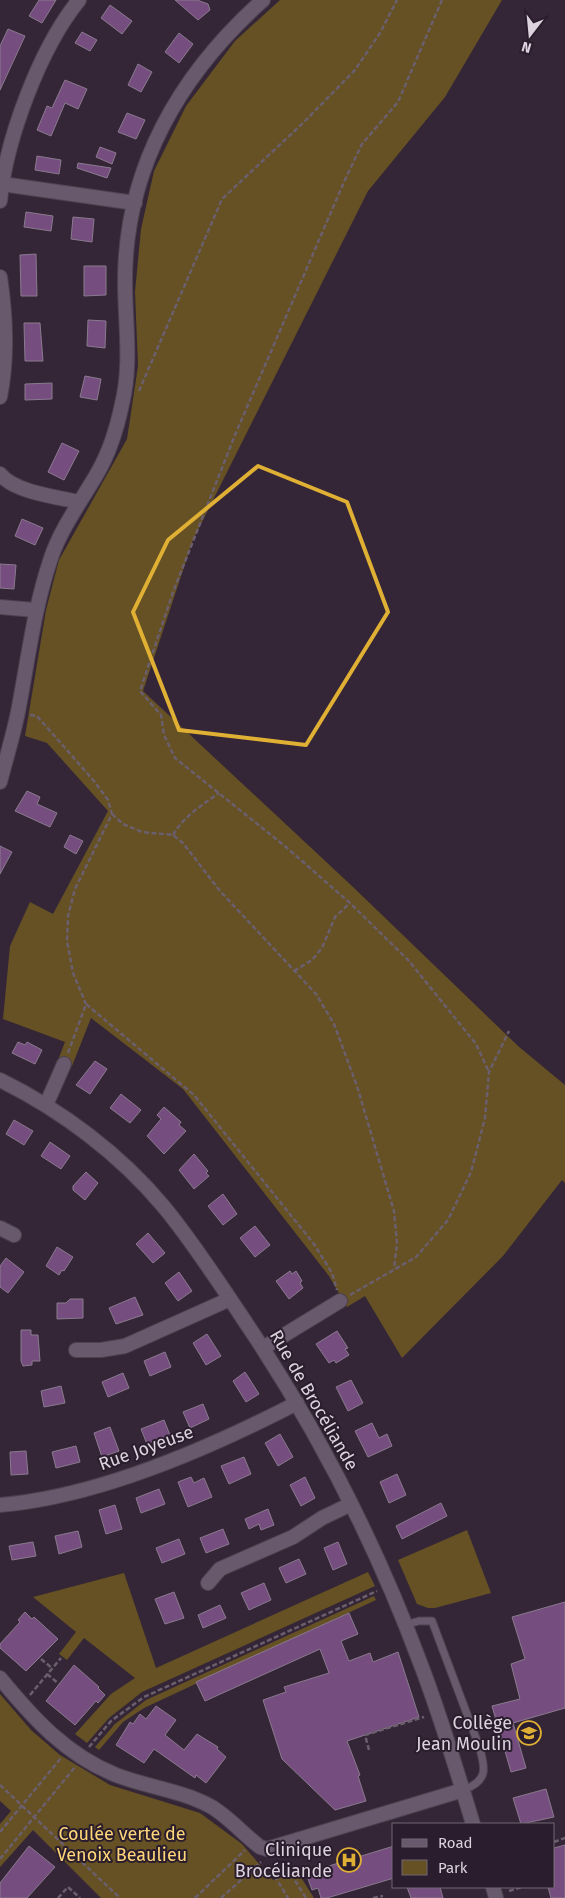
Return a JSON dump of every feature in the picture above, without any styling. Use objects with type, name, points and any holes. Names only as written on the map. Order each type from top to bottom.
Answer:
[{"type":"street","points":[[0,201],[2,184],[27,96],[49,48],[79,0]]},
{"type":"street","points":[[0,782],[18,711],[35,610],[52,555],[79,502],[99,471],[113,439],[123,402],[128,364],[125,281],[127,242],[135,202],[147,162],[166,117],[203,61],[263,0]]},
{"type":"street","points":[[2,184],[135,202]]},
{"type":"street","points":[[0,277],[5,310],[6,338],[0,397]]},
{"type":"street","points":[[0,474],[4,480],[19,488],[79,502]]},
{"type":"street","points":[[0,607],[35,610]]},
{"type":"street","points":[[46,1106],[64,1064]]},
{"type":"street","name":"Rue de Brocéliande","points":[[0,1080],[46,1106],[92,1139],[148,1190],[188,1238],[263,1348],[297,1403],[351,1504],[405,1625],[444,1728],[473,1823]]},
{"type":"street","points":[[0,1228],[14,1235]]},
{"type":"street","points":[[76,1350],[101,1350],[125,1346],[230,1299]]},
{"type":"street","points":[[263,1348],[340,1301]]},
{"type":"street","name":"Rue Joyeuse","points":[[0,1505],[39,1500],[118,1479],[211,1444],[297,1403]]},
{"type":"street","points":[[208,1583],[220,1569],[293,1537],[322,1518],[351,1504]]},
{"type":"street","points":[[0,1678],[40,1726],[77,1754],[116,1775],[171,1790],[211,1806],[260,1847],[267,1849],[462,1790]]},
{"type":"lane","points":[[405,1625],[419,1621],[432,1622],[484,1764],[482,1777],[476,1785],[462,1790]]},
{"type":"path","points":[[136,399],[222,199],[303,123],[355,70],[380,33],[397,0]]},
{"type":"path","points":[[442,0],[398,102],[362,144],[344,182],[235,435],[173,592],[140,691],[161,715],[164,735],[175,758],[286,847],[350,903],[409,961],[476,1044],[489,1072]]},
{"type":"path","points":[[18,711],[36,716],[94,781],[108,800],[112,814],[123,824],[142,832],[174,835],[183,843],[220,891],[316,994],[334,1024],[357,1086],[394,1211],[396,1244],[394,1269]]},
{"type":"path","points":[[174,835],[179,825],[201,805],[219,793]]},
{"type":"path","points":[[112,814],[75,889],[68,916],[67,941],[73,973],[86,1004],[194,1095],[314,1244],[332,1273],[340,1301],[416,1257],[448,1220],[471,1172],[485,1118],[489,1072],[509,1031]]},
{"type":"path","points":[[294,971],[312,960],[317,954],[335,918],[350,903]]},
{"type":"path","points":[[64,1064],[86,1004]]},
{"type":"path","points":[[88,1748],[111,1721],[144,1697],[374,1592]]},
{"type":"path","points":[[29,1696],[61,1658]]},
{"type":"path","points":[[41,1659],[52,1668]]},
{"type":"path","points":[[47,1674],[59,1684]]},
{"type":"path","points":[[369,1750],[365,1735],[424,1717]]},
{"type":"path","points":[[0,1832],[64,1754]]},
{"type":"path","points":[[0,1859],[78,1764]]},
{"type":"path","points":[[0,1785],[120,1898]]},
{"type":"path","points":[[196,1898],[248,1848]]},
{"type":"path","points":[[222,1898],[262,1861]]},
{"type":"path","points":[[276,1868],[276,1878],[288,1898]]},
{"type":"path","points":[[287,1868],[306,1898]]},
{"type":"path","points":[[58,1898],[68,1888],[80,1898]]},
{"type":"path","points":[[509,1891],[519,1888]]},
{"type":"path","points":[[373,1898],[383,1896]]},
{"type":"highlighted area","points":[[258,466],[347,502],[388,612],[306,745],[179,730],[133,612],[168,540]]},
{"type":"green space","points":[[280,0],[502,0],[445,97],[368,191],[193,540],[143,691],[352,886],[518,1046],[565,1085],[565,1183],[562,1180],[503,1256],[402,1358],[365,1296],[347,1307],[329,1276],[183,1089],[91,1018],[72,1066],[58,1060],[65,1042],[3,1019],[10,946],[30,902],[53,914],[108,811],[47,743],[25,736],[46,610],[59,560],[127,439],[138,366],[135,292],[141,229],[154,171],[186,106],[235,41]]},
{"type":"green space","points":[[467,1530],[491,1593],[435,1608],[428,1608],[417,1604],[398,1560]]},
{"type":"green space","points":[[368,1572],[375,1586],[142,1692],[109,1718],[87,1743],[75,1734],[111,1694],[135,1678],[84,1638],[67,1660],[59,1654],[76,1632],[33,1597],[124,1573],[156,1668]]},
{"type":"green space","points":[[374,1596],[376,1600],[144,1708],[123,1722],[99,1750],[95,1747],[115,1724],[146,1700]]},
{"type":"green space","name":"Coulée verte de Venoix Beaulieu","points":[[0,1694],[31,1730],[60,1755],[110,1785],[200,1813],[242,1844],[273,1880],[297,1871],[314,1898],[101,1898],[33,1830],[0,1867],[0,1824],[11,1811],[0,1801]]},
{"type":"building","points":[[39,0],[56,0],[42,23],[29,16]]},
{"type":"building","points":[[175,0],[197,0],[208,4],[210,10],[198,20]]},
{"type":"building","points":[[110,5],[132,21],[122,34],[101,18]]},
{"type":"building","points":[[8,29],[25,36],[0,90],[0,46]]},
{"type":"building","points":[[82,32],[97,40],[90,51],[75,43]]},
{"type":"building","points":[[179,33],[193,44],[179,63],[165,52]]},
{"type":"building","points":[[138,64],[152,72],[141,92],[128,85]]},
{"type":"building","points":[[65,80],[87,89],[78,109],[65,103],[51,136],[37,130],[47,106],[52,108]]},
{"type":"building","points":[[127,113],[145,120],[136,139],[118,132]]},
{"type":"building","points":[[100,147],[116,153],[112,164],[96,157]]},
{"type":"building","points":[[37,156],[61,160],[59,174],[35,170]]},
{"type":"building","points":[[78,163],[111,168],[107,178],[77,168]]},
{"type":"building","points":[[26,212],[53,216],[51,231],[24,227]]},
{"type":"building","points":[[73,217],[94,219],[92,242],[71,239]]},
{"type":"building","points":[[36,254],[37,296],[21,296],[20,255]]},
{"type":"building","points":[[84,266],[106,266],[106,295],[84,296]]},
{"type":"building","points":[[88,320],[106,321],[105,348],[87,346]]},
{"type":"building","points":[[24,323],[40,323],[43,361],[25,361]]},
{"type":"building","points":[[85,376],[101,379],[97,400],[80,397]]},
{"type":"building","points":[[52,383],[52,399],[25,400],[25,384]]},
{"type":"building","points":[[62,443],[79,451],[64,480],[48,472]]},
{"type":"building","points":[[22,519],[43,528],[35,545],[15,536]]},
{"type":"building","points":[[0,564],[16,565],[14,589],[0,588]]},
{"type":"building","points":[[27,791],[40,797],[37,804],[57,813],[50,827],[15,811]]},
{"type":"building","points":[[70,835],[83,841],[76,854],[64,847]]},
{"type":"building","points":[[0,846],[12,852],[0,874]]},
{"type":"building","points":[[18,1042],[25,1045],[27,1042],[42,1050],[35,1064],[12,1053]]},
{"type":"building","points":[[95,1061],[107,1069],[90,1094],[76,1085]]},
{"type":"building","points":[[121,1094],[141,1110],[130,1123],[110,1108]]},
{"type":"building","points":[[164,1107],[181,1122],[179,1125],[186,1131],[164,1154],[147,1136],[161,1119],[157,1115]]},
{"type":"building","points":[[14,1120],[33,1131],[24,1145],[6,1134]]},
{"type":"building","points":[[50,1142],[70,1156],[61,1169],[41,1156]]},
{"type":"building","points":[[194,1154],[208,1171],[206,1173],[209,1176],[194,1189],[179,1170]]},
{"type":"building","points":[[86,1172],[98,1183],[85,1200],[73,1190],[73,1186]]},
{"type":"building","points":[[223,1194],[237,1214],[223,1225],[208,1206]]},
{"type":"building","points":[[255,1226],[270,1245],[255,1257],[240,1238]]},
{"type":"building","points":[[148,1233],[165,1253],[153,1263],[136,1244]]},
{"type":"building","points":[[57,1247],[73,1257],[59,1275],[46,1266]]},
{"type":"building","points":[[6,1258],[24,1272],[8,1293],[0,1287],[0,1266]]},
{"type":"building","points":[[290,1271],[292,1274],[296,1271],[302,1281],[300,1283],[303,1288],[289,1299],[276,1281]]},
{"type":"building","points":[[179,1272],[192,1291],[178,1301],[165,1283]]},
{"type":"building","points":[[135,1297],[143,1315],[116,1324],[109,1308]]},
{"type":"building","points":[[70,1299],[83,1299],[83,1318],[57,1319],[57,1303],[66,1303]]},
{"type":"building","points":[[21,1330],[31,1330],[31,1335],[38,1335],[40,1361],[32,1361],[32,1365],[23,1366],[21,1361]]},
{"type":"building","points":[[337,1331],[348,1348],[345,1349],[349,1355],[336,1363],[334,1360],[329,1363],[316,1344]]},
{"type":"building","points":[[207,1334],[221,1356],[206,1365],[193,1343]]},
{"type":"building","points":[[165,1352],[171,1367],[150,1376],[144,1361]]},
{"type":"building","points":[[245,1372],[259,1394],[246,1402],[233,1381]]},
{"type":"building","points":[[123,1373],[129,1388],[108,1397],[102,1382]]},
{"type":"building","points":[[351,1380],[363,1403],[348,1411],[336,1387]]},
{"type":"building","points":[[61,1386],[65,1403],[44,1407],[41,1391]]},
{"type":"building","points":[[203,1404],[209,1419],[190,1428],[183,1412]]},
{"type":"building","points":[[164,1420],[170,1435],[147,1444],[141,1429]]},
{"type":"building","points":[[372,1423],[379,1438],[387,1434],[392,1446],[368,1457],[355,1431]]},
{"type":"building","points":[[110,1427],[119,1451],[102,1457],[94,1433]]},
{"type":"building","points":[[280,1434],[293,1457],[278,1466],[265,1443]]},
{"type":"building","points":[[76,1446],[80,1462],[56,1468],[52,1452]]},
{"type":"building","points":[[26,1451],[28,1474],[11,1475],[10,1452]]},
{"type":"building","points":[[244,1457],[251,1474],[229,1484],[221,1466]]},
{"type":"building","points":[[397,1474],[406,1495],[389,1503],[380,1482]]},
{"type":"building","points":[[191,1477],[194,1483],[204,1478],[212,1497],[188,1507],[178,1482]]},
{"type":"building","points":[[305,1477],[315,1498],[301,1506],[290,1485]]},
{"type":"building","points":[[159,1489],[165,1504],[141,1513],[136,1498]]},
{"type":"building","points":[[441,1503],[447,1516],[402,1539],[396,1526]]},
{"type":"building","points":[[115,1505],[122,1529],[106,1534],[99,1510]]},
{"type":"building","points":[[268,1509],[274,1525],[261,1530],[259,1524],[249,1529],[245,1519]]},
{"type":"building","points":[[223,1529],[229,1544],[206,1553],[200,1538]]},
{"type":"building","points":[[78,1531],[82,1547],[59,1554],[55,1536]]},
{"type":"building","points":[[179,1539],[185,1554],[162,1563],[156,1548]]},
{"type":"building","points":[[33,1542],[36,1556],[12,1560],[9,1546]]},
{"type":"building","points":[[338,1542],[347,1564],[333,1570],[324,1548]]},
{"type":"building","points":[[299,1559],[306,1574],[286,1583],[279,1568]]},
{"type":"building","points":[[264,1583],[271,1600],[249,1610],[241,1593]]},
{"type":"building","points":[[174,1592],[184,1618],[165,1624],[155,1599]]},
{"type":"building","points":[[565,1602],[565,1708],[513,1723],[526,1768],[511,1772],[492,1706],[520,1699],[511,1664],[525,1659],[512,1617]]},
{"type":"building","points":[[220,1605],[226,1618],[203,1628],[198,1615]]},
{"type":"building","points":[[25,1612],[32,1619],[34,1617],[58,1639],[26,1671],[0,1648],[0,1644],[20,1622],[18,1620]]},
{"type":"building","points":[[349,1613],[358,1634],[341,1641],[349,1661],[370,1653],[373,1662],[398,1652],[419,1717],[347,1741],[360,1775],[358,1776],[366,1801],[335,1810],[282,1759],[263,1700],[286,1692],[284,1687],[329,1673],[320,1649],[205,1701],[196,1682]]},
{"type":"building","points":[[74,1665],[99,1687],[105,1695],[98,1703],[96,1701],[75,1725],[46,1701]]},
{"type":"building","points":[[156,1706],[176,1720],[165,1735],[184,1750],[197,1734],[218,1747],[217,1749],[226,1757],[206,1783],[196,1775],[195,1778],[154,1749],[144,1763],[116,1745],[130,1722],[133,1724],[140,1714],[146,1719]]},
{"type":"building","points":[[546,1789],[554,1817],[521,1823],[513,1798]]},
{"type":"building","points":[[565,1845],[565,1898],[551,1898],[548,1888],[555,1888],[555,1848]]},
{"type":"building","points":[[29,1846],[55,1867],[27,1898],[0,1898],[0,1883]]},
{"type":"building","points":[[392,1847],[392,1879],[327,1898],[321,1898],[318,1888],[312,1890],[306,1873]]},
{"type":"building","points":[[407,1888],[440,1888],[443,1898],[411,1898]]},
{"type":"place","name":"Collège Jean Moulin","points":[[529,1733]]},
{"type":"place","name":"Clinique Brocéliande","points":[[349,1860]]}]
